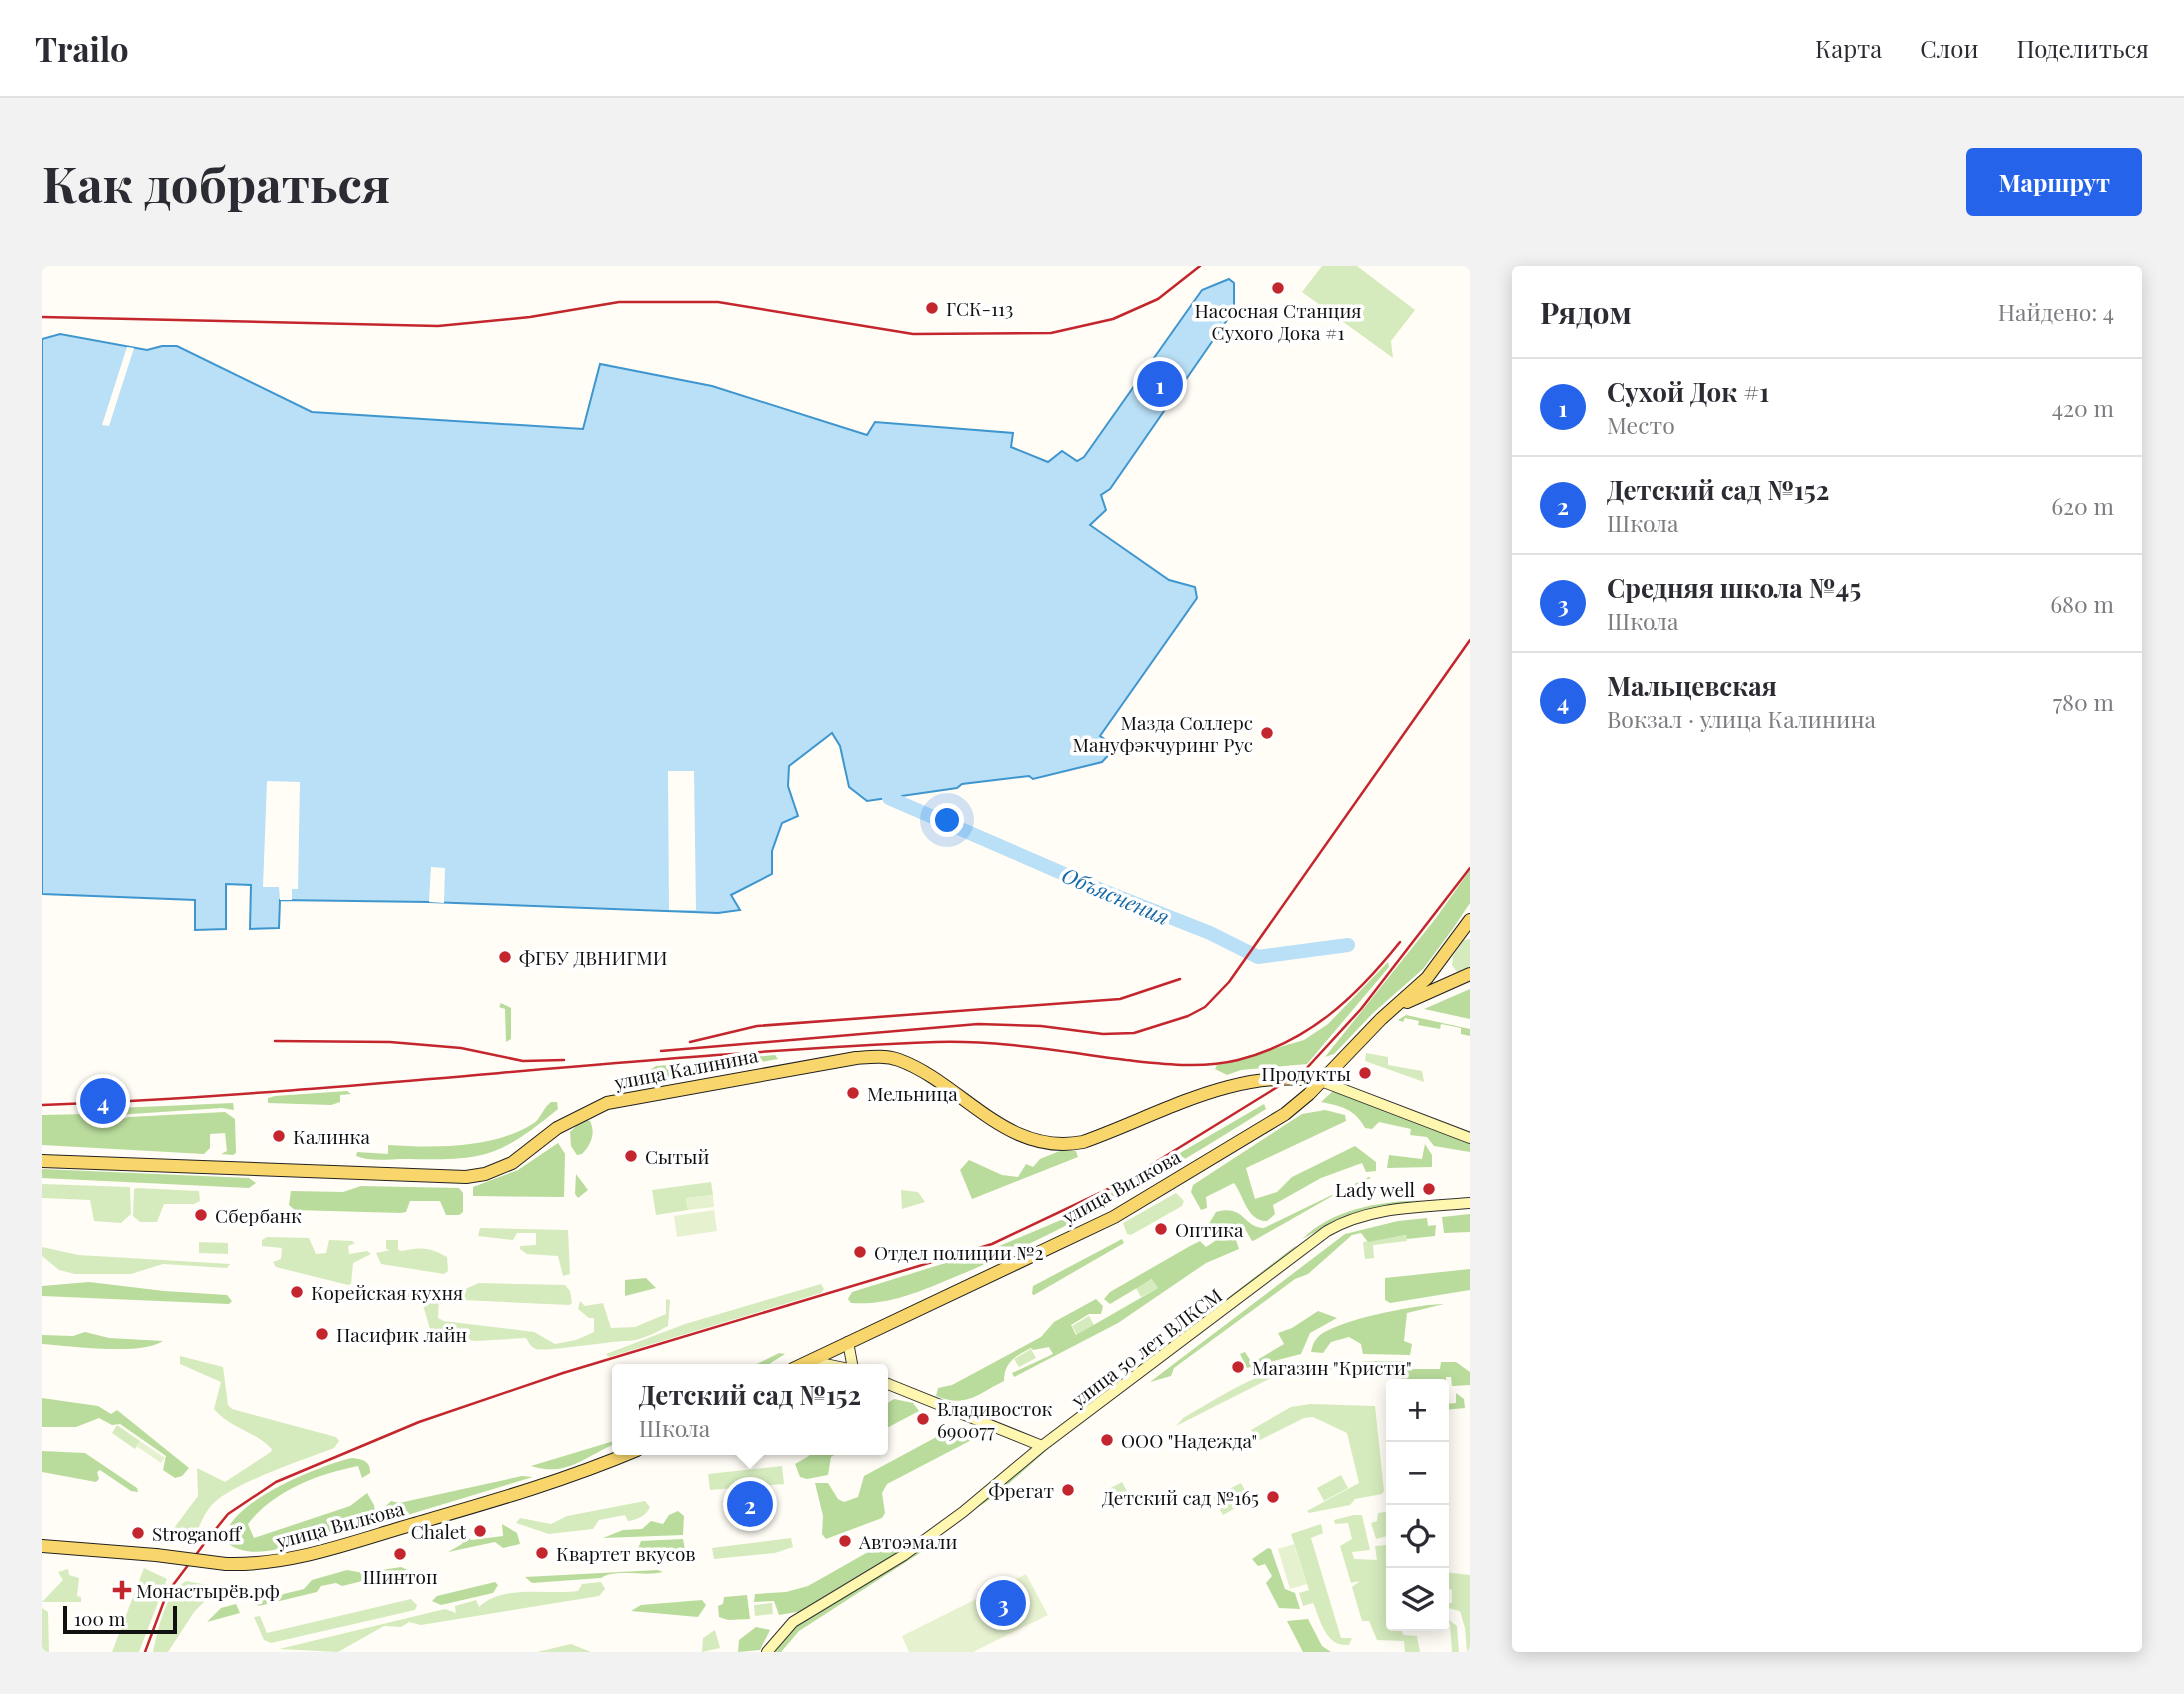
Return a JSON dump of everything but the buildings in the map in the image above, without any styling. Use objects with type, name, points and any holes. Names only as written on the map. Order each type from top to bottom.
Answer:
[{"type":"main road","points":[[1398,1006],[1427,978],[1465,934],[1470,920]]},
{"type":"main road","points":[[1398,1006],[1470,974]]},
{"type":"main road","name":"улица Вилкова","points":[[803,1364],[1114,1217],[1285,1114],[1381,1019],[1398,1006]]},
{"type":"main road","name":"улица Калинина","points":[[42,1161],[466,1177],[485,1174],[512,1163],[558,1128],[607,1102],[866,1057],[886,1057],[912,1066],[958,1098],[1014,1131],[1054,1146],[1092,1138],[1245,1081],[1277,1077],[1321,1081]]},
{"type":"main road","points":[[1321,1081],[1470,1138]]},
{"type":"main road","name":"улица 50 лет ВЛКСМ","points":[[767,1652],[793,1622],[912,1549],[963,1512],[1042,1446],[1327,1231],[1351,1219],[1395,1209],[1470,1203]]},
{"type":"main road","points":[[848,1342],[850,1364]]},
{"type":"main road","points":[[815,1358],[825,1364]]},
{"type":"main road","points":[[888,1384],[1042,1446]]},
{"type":"main road","name":"улица Вилкова","points":[[42,1546],[156,1555],[226,1564],[272,1563],[579,1475],[625,1455]]},
{"type":"green space","points":[[1322,266],[1357,266],[1415,310],[1391,341],[1393,358],[1302,292]]},
{"type":"green space","points":[[1470,870],[1470,903],[1423,969],[1373,1013],[1334,1054],[1325,1057],[1436,918]]},
{"type":"green space","points":[[1470,939],[1470,969],[1457,972],[1452,965],[1453,956],[1464,940]]},
{"type":"green space","points":[[1388,962],[1389,967],[1307,1064],[1241,1070],[1227,1075],[1215,1069],[1217,1065],[1304,1040],[1328,1024]]},
{"type":"green space","points":[[1470,989],[1470,1019],[1424,1009]]},
{"type":"green space","points":[[501,1003],[511,1008],[511,1039],[506,1042],[505,1009],[499,1007]]},
{"type":"green space","points":[[1406,1015],[1470,1029],[1470,1036],[1461,1034],[1461,1028],[1441,1024],[1440,1029],[1418,1025],[1419,1021],[1405,1018],[1403,1022],[1398,1020]]},
{"type":"green space","points":[[1366,1053],[1388,1057],[1388,1065],[1422,1071],[1424,1082],[1365,1061]]},
{"type":"green space","points":[[775,1055],[778,1059],[658,1080],[653,1078],[650,1070],[656,1066]]},
{"type":"green space","points":[[347,1091],[351,1094],[340,1095],[340,1102],[331,1105],[268,1103],[268,1098],[275,1096]]},
{"type":"green space","points":[[1333,1091],[1470,1142],[1470,1152],[1434,1146],[1427,1137],[1410,1135],[1411,1129],[1379,1122],[1372,1129],[1365,1128],[1357,1116],[1347,1109],[1321,1102]]},
{"type":"green space","points":[[551,1102],[557,1102],[558,1109],[519,1138],[487,1154],[452,1159],[373,1160],[356,1156],[357,1152],[388,1154],[388,1145],[463,1145],[501,1138],[534,1123]]},
{"type":"green space","points":[[233,1103],[234,1110],[222,1108],[116,1115],[118,1108]]},
{"type":"green space","points":[[1264,1104],[1266,1109],[1155,1176],[1080,1219],[1002,1257],[921,1291],[894,1299],[851,1303],[848,1299],[852,1292],[997,1247],[1075,1214]]},
{"type":"green space","points":[[1325,1110],[1345,1115],[1346,1121],[1246,1168],[1255,1199],[1277,1192],[1292,1177],[1355,1146],[1376,1162],[1376,1171],[1366,1172],[1362,1163],[1321,1178],[1273,1205],[1275,1214],[1267,1221],[1260,1220],[1250,1212],[1234,1183],[1206,1197],[1207,1208],[1201,1210],[1191,1192],[1193,1185],[1302,1114]]},
{"type":"green space","points":[[225,1112],[235,1119],[236,1153],[233,1155],[221,1154],[227,1151],[225,1133],[210,1134],[210,1148],[204,1154],[42,1145],[42,1115],[87,1114],[99,1125],[129,1117]]},
{"type":"green space","points":[[584,1119],[590,1121],[592,1134],[585,1150],[577,1155],[571,1146],[570,1132]]},
{"type":"green space","points":[[558,1143],[565,1154],[564,1197],[473,1196],[473,1187],[518,1170]]},
{"type":"green space","points":[[1425,1144],[1432,1155],[1432,1167],[1387,1168],[1389,1155],[1422,1159]]},
{"type":"green space","points":[[1062,1150],[1076,1151],[1078,1157],[972,1199],[960,1170],[969,1160],[1002,1175],[1018,1177],[1026,1164],[1033,1167],[1040,1159]]},
{"type":"green space","points":[[42,1169],[249,1178],[256,1183],[249,1188],[42,1178]]},
{"type":"green space","points":[[576,1174],[588,1190],[578,1198],[575,1194]]},
{"type":"green space","points":[[1369,1177],[1371,1178],[1334,1195],[1255,1240],[1252,1241],[1245,1229],[1234,1234],[1239,1249],[1206,1263],[1118,1323],[1014,1377],[1012,1373],[1053,1354],[1049,1347],[1033,1350],[1031,1348],[1020,1354],[1008,1365],[1004,1381],[978,1395],[955,1401],[936,1396],[938,1388],[952,1385],[1041,1337],[1054,1322],[1096,1299],[1103,1306],[1101,1314],[1089,1314],[1071,1325],[1076,1335],[1158,1288],[1152,1279],[1110,1304],[1104,1299],[1110,1292],[1190,1246],[1200,1241],[1206,1247],[1215,1241],[1207,1227],[1216,1212],[1233,1211],[1257,1227],[1264,1228]]},
{"type":"green space","points":[[711,1182],[713,1195],[686,1198],[688,1210],[656,1215],[652,1190]]},
{"type":"green space","points":[[42,1184],[130,1187],[131,1214],[121,1223],[94,1221],[90,1200],[42,1198]]},
{"type":"green space","points":[[361,1186],[459,1188],[463,1193],[463,1212],[459,1215],[446,1215],[440,1201],[410,1201],[406,1212],[401,1213],[295,1210],[289,1205],[291,1191],[343,1192]]},
{"type":"green space","points":[[134,1189],[199,1191],[200,1201],[194,1204],[164,1204],[157,1222],[140,1222],[133,1216]]},
{"type":"green space","points":[[901,1190],[918,1192],[925,1202],[902,1209]]},
{"type":"green space","points":[[1176,1193],[1184,1201],[1182,1206],[1131,1235],[1127,1234],[1123,1223]]},
{"type":"green space","points":[[713,1195],[714,1207],[688,1210],[686,1198]]},
{"type":"green space","points":[[1420,1200],[1350,1214],[1302,1239],[1328,1221],[1357,1209]]},
{"type":"green space","points":[[714,1210],[717,1231],[677,1237],[674,1216]]},
{"type":"green space","points":[[1470,1214],[1470,1232],[1444,1233],[1442,1217]]},
{"type":"green space","points":[[1427,1218],[1428,1226],[1436,1225],[1435,1236],[1407,1239],[1406,1235],[1368,1242],[1361,1233],[1352,1235],[1308,1274],[1295,1279],[1174,1368],[1171,1376],[1150,1382],[1345,1234],[1398,1221]]},
{"type":"green space","points":[[480,1228],[568,1230],[570,1274],[563,1276],[558,1256],[527,1254],[520,1249],[520,1246],[536,1245],[536,1233],[517,1233],[513,1240],[478,1236]]},
{"type":"green space","points":[[1407,1235],[1407,1241],[1373,1245],[1374,1258],[1365,1259],[1363,1242]]},
{"type":"green space","points":[[267,1237],[309,1238],[316,1254],[326,1253],[329,1240],[352,1241],[355,1243],[348,1246],[349,1254],[367,1251],[371,1254],[353,1263],[351,1284],[348,1285],[276,1267],[273,1262],[281,1259],[282,1248],[262,1246],[262,1240]]},
{"type":"green space","points":[[1122,1239],[1124,1243],[1032,1294],[1033,1286]]},
{"type":"green space","points":[[386,1240],[398,1240],[398,1250],[424,1249],[447,1257],[448,1271],[444,1274],[381,1264],[376,1253],[390,1250],[386,1249]]},
{"type":"green space","points":[[199,1242],[228,1243],[228,1254],[199,1253]]},
{"type":"green space","points":[[1297,1246],[1141,1366],[1139,1366],[1294,1247]]},
{"type":"green space","points":[[42,1247],[78,1255],[230,1264],[227,1268],[163,1264],[131,1274],[75,1274],[59,1270],[42,1256]]},
{"type":"green space","points":[[1470,1269],[1470,1290],[1390,1303],[1385,1300],[1385,1278]]},
{"type":"green space","points":[[646,1278],[656,1288],[625,1296],[625,1280]]},
{"type":"green space","points":[[1153,1279],[1158,1288],[1141,1297],[1136,1288]]},
{"type":"green space","points":[[89,1282],[227,1295],[232,1301],[229,1304],[42,1296],[42,1286]]},
{"type":"green space","points":[[479,1283],[565,1285],[570,1291],[572,1303],[462,1300],[463,1290]]},
{"type":"green space","points":[[821,1284],[824,1289],[821,1293],[609,1357],[606,1354],[685,1324]]},
{"type":"green space","points":[[363,1288],[435,1297],[439,1299],[438,1318],[444,1321],[534,1332],[555,1344],[576,1340],[594,1332],[594,1318],[589,1318],[578,1309],[580,1301],[585,1306],[603,1303],[611,1328],[635,1327],[666,1314],[666,1299],[670,1300],[668,1326],[632,1341],[536,1349],[526,1338],[476,1341],[432,1336],[423,1305],[419,1302]]},
{"type":"green space","points":[[1444,1304],[1407,1313],[1404,1341],[1412,1344],[1410,1355],[1363,1354],[1361,1344],[1349,1337],[1331,1342],[1323,1353],[1311,1352],[1318,1337],[1341,1325],[1398,1310]]},
{"type":"green space","points":[[1318,1311],[1337,1318],[1310,1333],[1301,1354],[1247,1368],[1240,1354],[1245,1352],[1252,1363],[1284,1344],[1278,1333],[1292,1328]]},
{"type":"green space","points":[[1089,1316],[1094,1325],[1077,1335],[1072,1326]]},
{"type":"green space","points":[[85,1332],[109,1338],[163,1341],[153,1346],[123,1349],[42,1344],[42,1335],[73,1336]]},
{"type":"green space","points":[[1031,1349],[1036,1358],[1019,1367],[1014,1359]]},
{"type":"green space","points":[[779,1353],[785,1354],[769,1364],[757,1364]]},
{"type":"green space","points":[[180,1356],[223,1367],[228,1405],[232,1409],[336,1437],[339,1441],[334,1448],[226,1493],[211,1506],[189,1540],[177,1538],[174,1528],[198,1496],[197,1468],[225,1482],[272,1449],[214,1409],[221,1382],[180,1364]]},
{"type":"green space","points":[[1361,1361],[1410,1361],[1411,1369],[1440,1369],[1441,1362],[1456,1362],[1470,1372],[1470,1385],[1452,1386],[1451,1377],[1401,1379],[1391,1368]]},
{"type":"green space","points":[[1306,1363],[1373,1367],[1380,1371],[1300,1369],[1281,1373],[1176,1426],[1183,1418],[1242,1384],[1273,1371]]},
{"type":"green space","points":[[1456,1393],[1464,1399],[1465,1408],[1449,1410],[1449,1404],[1456,1403]]},
{"type":"green space","points":[[42,1398],[98,1406],[111,1414],[117,1410],[189,1468],[182,1476],[175,1478],[163,1470],[166,1456],[120,1424],[112,1425],[99,1418],[76,1427],[42,1427]]},
{"type":"green space","points":[[894,1399],[913,1403],[919,1411],[888,1427],[888,1403]]},
{"type":"green space","points":[[1310,1404],[1375,1406],[1384,1491],[1382,1494],[1355,1499],[1350,1505],[1309,1513],[1307,1511],[1359,1483],[1347,1433],[1313,1417],[1304,1418],[1258,1441],[1251,1430],[1291,1407]]},
{"type":"green space","points":[[117,1425],[140,1441],[135,1449],[112,1433]]},
{"type":"green space","points":[[955,1427],[973,1427],[985,1433],[887,1484],[882,1493],[885,1513],[882,1518],[826,1539],[822,1534],[823,1516],[815,1483],[828,1483],[838,1499],[844,1502],[858,1497],[864,1476]]},
{"type":"green space","points":[[140,1441],[165,1458],[161,1463],[136,1446]]},
{"type":"green space","points":[[612,1442],[612,1445],[576,1464],[556,1469],[531,1466]]},
{"type":"green space","points":[[1048,1449],[995,1496],[972,1511],[1043,1450]]},
{"type":"green space","points":[[42,1451],[85,1453],[137,1488],[138,1492],[131,1491],[100,1470],[97,1472],[99,1479],[96,1482],[42,1472]]},
{"type":"green space","points":[[834,1455],[831,1457],[828,1475],[807,1479],[800,1477],[795,1464],[809,1456]]},
{"type":"green space","points":[[352,1458],[367,1463],[370,1473],[362,1478],[358,1466],[312,1479],[270,1502],[248,1524],[254,1538],[350,1506],[367,1493],[374,1505],[376,1523],[343,1528],[269,1551],[253,1552],[226,1542],[228,1528],[239,1514],[255,1501],[298,1477]]},
{"type":"green space","points":[[782,1466],[784,1484],[710,1490],[708,1474]]},
{"type":"green space","points":[[1341,1475],[1348,1488],[1324,1501],[1317,1488]]},
{"type":"green space","points":[[522,1476],[533,1477],[394,1519],[386,1518],[382,1510],[391,1501],[399,1503]]},
{"type":"green space","points":[[1122,1482],[1128,1493],[1109,1503],[1103,1492]]},
{"type":"green space","points":[[1241,1483],[1250,1500],[1223,1515],[1213,1497]]},
{"type":"green space","points":[[645,1501],[650,1507],[641,1517],[628,1521],[625,1515],[599,1520],[593,1529],[549,1534],[516,1523],[520,1518],[551,1524],[567,1516]]},
{"type":"green space","points":[[678,1511],[684,1516],[683,1535],[603,1538],[623,1530],[642,1529],[651,1521],[663,1524],[669,1515]]},
{"type":"green space","points":[[1386,1512],[1386,1536],[1376,1539],[1371,1523],[1377,1521],[1378,1513]]},
{"type":"green space","points":[[1362,1515],[1370,1550],[1352,1552],[1354,1559],[1377,1560],[1375,1546],[1386,1545],[1386,1631],[1401,1631],[1404,1635],[1417,1636],[1420,1652],[1405,1652],[1404,1641],[1377,1640],[1369,1621],[1362,1621],[1352,1587],[1360,1581],[1351,1583],[1340,1546],[1352,1539],[1348,1523],[1335,1524],[1334,1520]]},
{"type":"green space","points":[[502,1524],[517,1533],[520,1544],[503,1548],[495,1542],[448,1552],[462,1544],[463,1532],[471,1540],[503,1536]]},
{"type":"green space","points":[[1321,1524],[1323,1533],[1311,1538],[1341,1638],[1352,1638],[1349,1645],[1341,1645],[1329,1637],[1313,1603],[1303,1606],[1299,1593],[1309,1590],[1291,1534]]},
{"type":"green space","points":[[791,1538],[793,1547],[775,1553],[714,1559],[712,1548]]},
{"type":"green space","points":[[683,1539],[687,1560],[676,1558],[674,1564],[640,1556],[637,1551],[641,1541]]},
{"type":"green space","points":[[891,1539],[899,1545],[899,1554],[802,1611],[779,1615],[774,1601],[754,1602],[755,1594],[786,1592],[808,1586]]},
{"type":"green space","points":[[1294,1544],[1307,1584],[1290,1589],[1278,1549]]},
{"type":"green space","points":[[1268,1548],[1271,1549],[1285,1589],[1295,1593],[1300,1609],[1279,1608],[1266,1583],[1272,1576],[1265,1564],[1258,1566],[1252,1559]]},
{"type":"green space","points":[[920,1550],[923,1551],[799,1631],[781,1652],[775,1652],[796,1626]]},
{"type":"green space","points":[[401,1567],[408,1570],[342,1586],[336,1583],[321,1586],[317,1592],[259,1606],[254,1603],[304,1589],[312,1580],[347,1570],[363,1573]]},
{"type":"green space","points":[[144,1568],[167,1579],[139,1652],[112,1652]]},
{"type":"green space","points":[[68,1569],[69,1575],[79,1578],[77,1596],[81,1597],[81,1602],[42,1602],[63,1580],[58,1572]]},
{"type":"green space","points":[[658,1570],[663,1572],[622,1573],[601,1578],[532,1583],[525,1577]]},
{"type":"green space","points":[[1449,1573],[1470,1575],[1470,1652],[1467,1652],[1460,1611],[1449,1608],[1449,1603],[1452,1603],[1452,1590],[1449,1589]]},
{"type":"green space","points":[[1026,1574],[1048,1615],[973,1652],[909,1652],[902,1636]]},
{"type":"green space","points":[[186,1581],[208,1585],[212,1594],[194,1612],[168,1652],[153,1652],[168,1603]]},
{"type":"green space","points":[[495,1582],[498,1585],[493,1593],[441,1605],[432,1601],[437,1596]]},
{"type":"green space","points":[[601,1582],[605,1589],[599,1596],[421,1625],[409,1622],[401,1627],[384,1626],[338,1652],[279,1649],[445,1609],[456,1613],[455,1606],[476,1600],[479,1607],[500,1595],[578,1591],[582,1584]]},
{"type":"green space","points":[[747,1595],[750,1619],[728,1620],[719,1617],[718,1606],[723,1604],[724,1597]]},
{"type":"green space","points":[[411,1599],[417,1605],[415,1610],[271,1643],[264,1640],[254,1617],[260,1616],[267,1633]]},
{"type":"green space","points":[[702,1600],[706,1605],[698,1617],[631,1611],[641,1605]]},
{"type":"green space","points":[[772,1603],[773,1614],[755,1616],[754,1605]]},
{"type":"green space","points":[[236,1604],[240,1613],[207,1622],[221,1608]]},
{"type":"green space","points":[[42,1608],[48,1612],[49,1652],[42,1652]]},
{"type":"green space","points":[[1308,1619],[1322,1646],[1331,1652],[1303,1652],[1287,1621]]},
{"type":"green space","points":[[1449,1620],[1457,1626],[1459,1652],[1452,1652]]},
{"type":"green space","points":[[756,1627],[770,1630],[760,1650],[738,1652],[739,1640]]},
{"type":"green space","points":[[715,1630],[720,1648],[702,1652],[703,1638]]},
{"type":"green space","points":[[571,1644],[591,1652],[537,1652]]},
{"type":"water","points":[[1229,279],[1234,283],[1234,310],[1110,489],[1101,495],[1106,510],[1090,525],[1169,580],[1195,587],[1197,598],[1100,736],[1116,747],[1102,762],[1033,779],[1029,776],[962,784],[957,788],[867,801],[849,787],[840,746],[832,733],[789,766],[788,786],[798,816],[782,823],[772,851],[772,874],[731,895],[740,910],[718,913],[429,902],[280,900],[279,928],[250,929],[251,885],[226,884],[226,929],[195,930],[195,900],[42,894],[42,339],[60,334],[147,350],[177,346],[312,412],[583,429],[600,364],[712,386],[867,435],[875,422],[1013,433],[1011,447],[1048,462],[1062,451],[1077,461],[1084,457],[1202,290]]},
{"type":"pier","points":[[127,347],[134,348],[109,426],[102,425]]},
{"type":"pier","points":[[668,771],[694,771],[696,910],[669,910]]},
{"type":"pier","points":[[267,781],[300,782],[298,889],[292,889],[292,900],[280,900],[279,887],[263,887]]},
{"type":"pier","points":[[431,867],[445,868],[444,903],[429,902]]},
{"type":"waterway","name":"Объяснения","points":[[889,798],[1101,890],[1210,933],[1258,957],[1348,945]]},
{"type":"railway","points":[[42,317],[438,326],[530,317],[619,302],[718,302],[913,334],[1051,333],[1113,319],[1158,299],[1200,266]]},
{"type":"railway","points":[[661,1051],[978,1024],[1041,1026],[1103,1034],[1134,1033],[1188,1016],[1205,1007],[1229,982],[1470,640]]},
{"type":"railway","points":[[145,1652],[167,1593],[207,1540],[228,1514],[276,1482],[419,1422],[563,1373],[992,1244],[1125,1181],[1305,1070],[1361,1009],[1470,868]]},
{"type":"railway","points":[[42,1105],[154,1100],[713,1055],[936,1042],[1007,1045],[1168,1064],[1224,1063],[1264,1052],[1309,1029],[1348,999],[1400,942]]},
{"type":"railway","points":[[690,1042],[757,1026],[1120,999],[1180,979]]},
{"type":"railway","points":[[275,1041],[390,1042],[461,1048],[523,1061],[564,1060]]},
{"type":"place","name":"Насосная Станция Сухого Дока #1","points":[[1278,288]]},
{"type":"place","name":"ГСК-113","points":[[932,308]]},
{"type":"place","name":"Сухой Док #1","points":[[1160,384]]},
{"type":"place","name":"Мазда Соллерс Мануфэкчуринг Рус","points":[[1267,733]]},
{"type":"place","name":"ФГБУ ДВНИГМИ","points":[[505,957]]},
{"type":"place","name":"Продукты","points":[[1365,1073]]},
{"type":"place","name":"Мельница","points":[[853,1093]]},
{"type":"place","name":"Мальцевская","points":[[103,1101]]},
{"type":"place","name":"Калинка","points":[[279,1136]]},
{"type":"place","name":"Сытый","points":[[631,1156]]},
{"type":"place","name":"Lady well","points":[[1429,1189]]},
{"type":"place","name":"Сбербанк","points":[[201,1215]]},
{"type":"place","name":"Оптика","points":[[1161,1229]]},
{"type":"place","name":"Отдел полиции №2","points":[[860,1252]]},
{"type":"place","name":"Корейская кухня","points":[[297,1292]]},
{"type":"place","name":"Пасифик лайн","points":[[322,1334]]},
{"type":"place","name":"Магазин \"Кристи\"","points":[[1238,1367]]},
{"type":"place","name":"Владивосток 690077","points":[[923,1419]]},
{"type":"place","name":"ООО \"Надежда\"","points":[[1107,1440]]},
{"type":"place","name":"Фрегат","points":[[1068,1490]]},
{"type":"place","name":"Детский сад №165","points":[[1273,1497]]},
{"type":"place","name":"Детский сад №152","points":[[750,1504]]},
{"type":"place","name":"Chalet","points":[[480,1531]]},
{"type":"place","name":"Stroganoff","points":[[138,1533]]},
{"type":"place","name":"Автоэмали","points":[[845,1541]]},
{"type":"place","name":"Квартет вкусов","points":[[542,1553]]},
{"type":"place","name":"Шинтоп","points":[[400,1554]]},
{"type":"place","name":"Монастырёв.рф","points":[[122,1590]]},
{"type":"place","name":"Средняя школа №45","points":[[1003,1603]]}]
